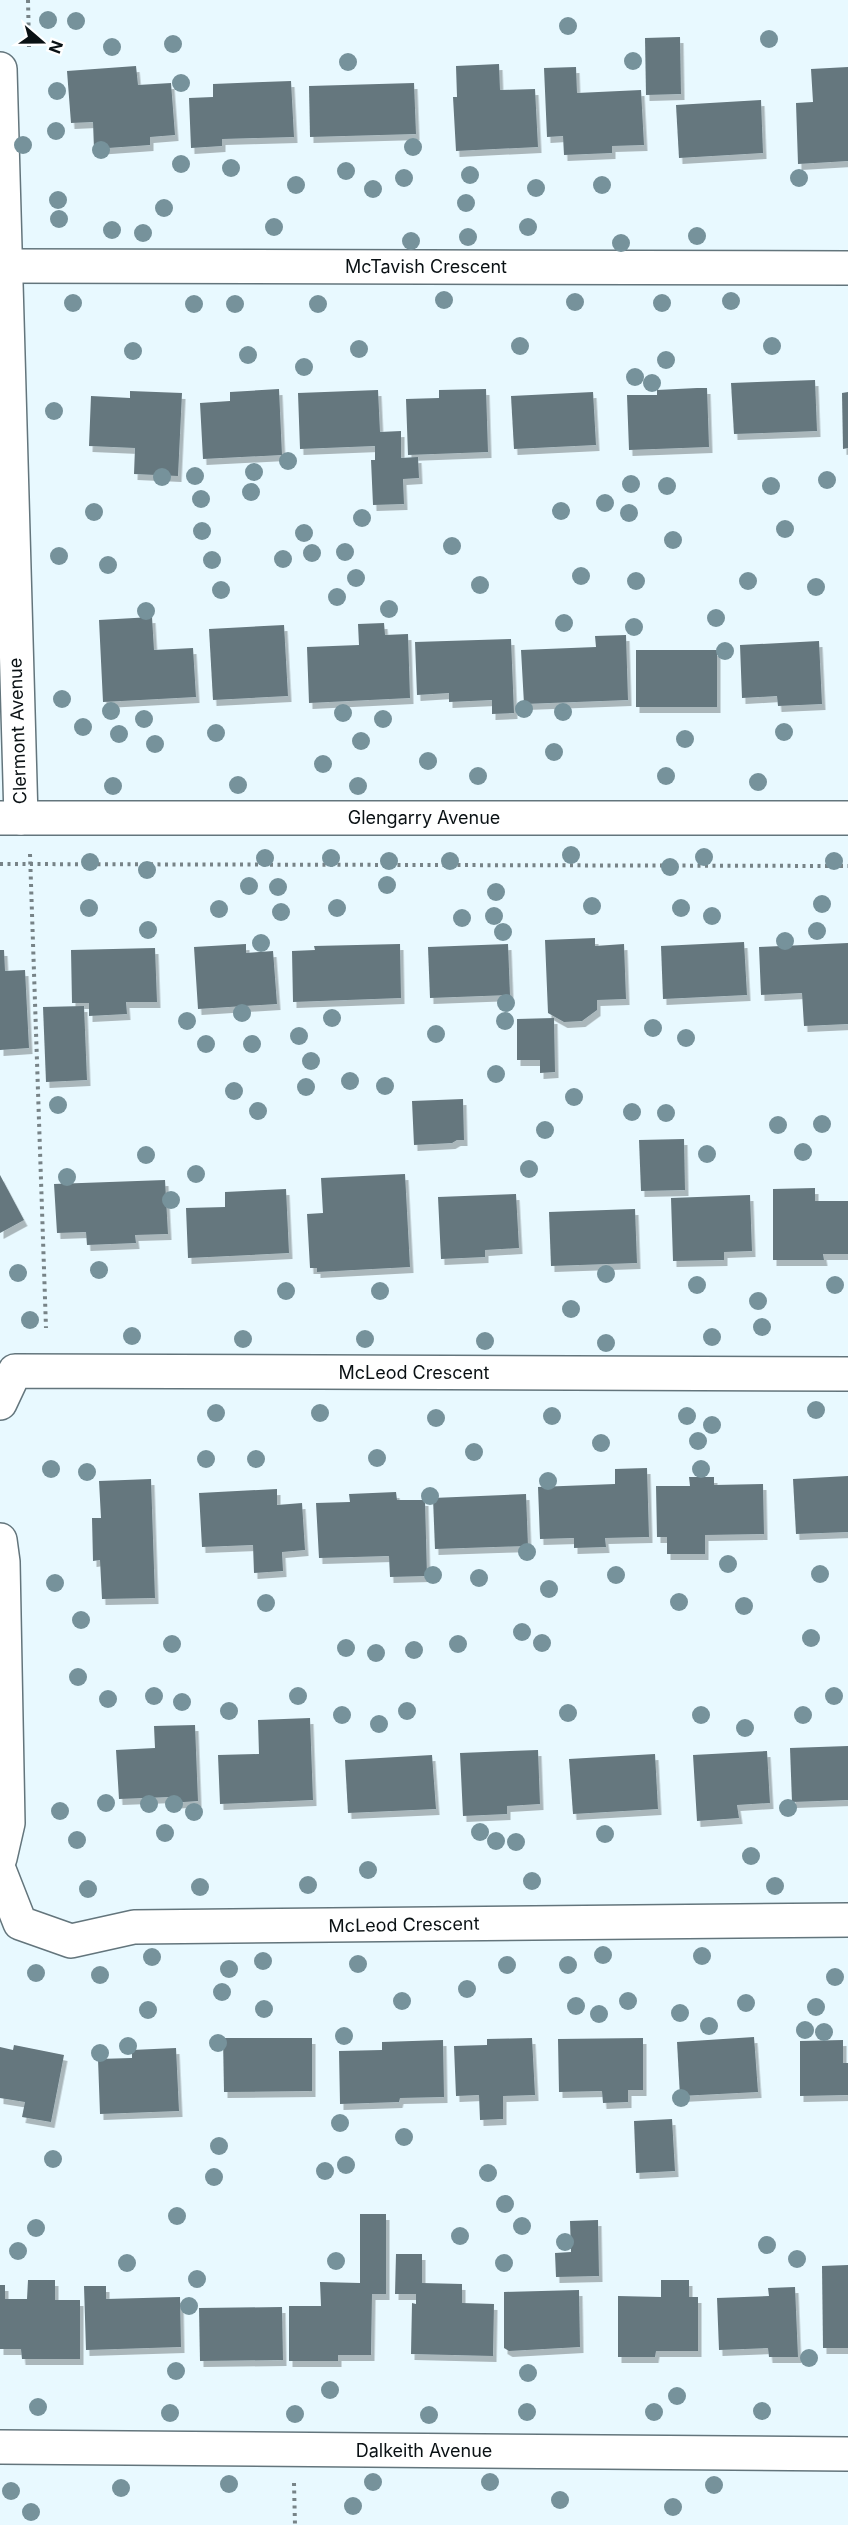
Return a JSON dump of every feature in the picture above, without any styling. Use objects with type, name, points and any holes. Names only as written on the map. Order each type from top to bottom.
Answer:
[{"type":"street","name":"Clermont Avenue","points":[[0,69],[17,827]]},
{"type":"street","name":"McTavish Crescent","points":[[4,266],[848,268]]},
{"type":"street","name":"Glengarry Avenue","points":[[17,827],[848,818]]},
{"type":"street","name":"McLeod Crescent","points":[[0,1403],[15,1371],[848,1374]]},
{"type":"street","points":[[0,1540],[3,1562],[8,1823],[0,1858]]},
{"type":"street","name":"McLeod Crescent","points":[[0,1872],[20,1923],[71,1941],[134,1927],[848,1920]]},
{"type":"street","name":"Dalkeith Avenue","points":[[0,2447],[848,2454]]},
{"type":"path","points":[[17,827],[31,864],[46,1328]]},
{"type":"path","points":[[0,864],[848,866]]},
{"type":"building","points":[[680,37],[681,94],[646,95],[645,38]]},
{"type":"building","points":[[499,64],[500,90],[535,89],[538,147],[456,151],[453,97],[457,97],[456,66]]},
{"type":"building","points":[[136,66],[138,85],[171,83],[175,135],[150,137],[150,145],[94,149],[93,122],[71,123],[67,71]]},
{"type":"building","points":[[576,67],[577,93],[641,90],[644,145],[612,146],[612,153],[564,155],[563,136],[547,137],[544,68]]},
{"type":"building","points":[[848,67],[848,161],[798,164],[796,103],[813,102],[811,69]]},
{"type":"building","points":[[291,81],[294,137],[222,139],[222,146],[191,148],[189,98],[213,97],[213,84]]},
{"type":"building","points":[[414,83],[416,134],[310,137],[309,86]]},
{"type":"building","points":[[761,100],[763,153],[679,158],[676,105]]},
{"type":"building","points":[[815,380],[817,431],[734,434],[731,383]]},
{"type":"building","points":[[707,388],[709,447],[629,450],[627,395],[657,395],[657,390]]},
{"type":"building","points":[[279,389],[282,455],[203,459],[200,403],[230,401],[230,392]]},
{"type":"building","points":[[486,389],[488,452],[408,455],[406,399],[439,398],[439,390]]},
{"type":"building","points":[[378,390],[380,432],[401,431],[401,458],[418,457],[419,478],[403,479],[404,504],[373,505],[371,460],[375,460],[375,446],[300,449],[298,393]]},
{"type":"building","points":[[130,391],[182,393],[178,476],[134,474],[135,448],[89,446],[91,396],[130,398]]},
{"type":"building","points":[[593,392],[596,445],[514,449],[511,396]]},
{"type":"building","points":[[848,392],[848,448],[843,449],[842,393]]},
{"type":"building","points":[[152,617],[154,650],[193,648],[196,697],[103,702],[99,620]]},
{"type":"building","points":[[384,623],[385,635],[408,634],[410,698],[309,703],[307,647],[359,645],[358,624]]},
{"type":"building","points":[[284,625],[288,696],[213,700],[209,629]]},
{"type":"building","points":[[626,635],[628,700],[524,704],[521,650],[596,647],[595,636]]},
{"type":"building","points":[[511,639],[514,713],[492,714],[492,700],[449,702],[449,693],[417,695],[415,642]]},
{"type":"building","points":[[819,641],[822,704],[778,706],[777,696],[742,698],[740,645]]},
{"type":"building","points":[[636,650],[717,650],[717,707],[636,707]]},
{"type":"building","points":[[595,938],[595,946],[624,944],[626,999],[597,1000],[597,1010],[582,1021],[564,1022],[548,1013],[545,940]]},
{"type":"building","points":[[744,942],[747,995],[663,999],[661,946]]},
{"type":"building","points":[[848,943],[848,1024],[804,1026],[802,993],[761,995],[759,947]]},
{"type":"building","points":[[246,944],[246,953],[273,951],[277,1004],[198,1009],[194,947]]},
{"type":"building","points":[[400,944],[401,998],[293,1002],[292,951],[315,950],[314,946]]},
{"type":"building","points":[[508,944],[510,995],[430,998],[428,947]]},
{"type":"building","points":[[155,948],[157,1002],[126,1002],[127,1014],[89,1016],[89,1003],[72,1003],[71,950]]},
{"type":"building","points":[[0,950],[4,950],[5,971],[25,970],[29,1048],[0,1050]]},
{"type":"building","points":[[84,1006],[87,1080],[46,1082],[43,1007]]},
{"type":"building","points":[[554,1018],[555,1072],[540,1073],[540,1060],[517,1060],[517,1019]]},
{"type":"building","points":[[463,1099],[464,1140],[414,1145],[412,1101]]},
{"type":"building","points":[[684,1139],[685,1190],[641,1191],[639,1140]]},
{"type":"building","points":[[405,1174],[410,1267],[317,1272],[317,1268],[310,1268],[307,1214],[323,1213],[321,1178]]},
{"type":"building","points":[[0,1175],[24,1220],[0,1233]]},
{"type":"building","points":[[165,1180],[168,1234],[135,1235],[136,1243],[87,1245],[86,1232],[57,1233],[54,1184]]},
{"type":"building","points":[[815,1188],[815,1201],[848,1201],[848,1254],[823,1254],[824,1260],[773,1260],[773,1189]]},
{"type":"building","points":[[286,1189],[289,1253],[188,1258],[186,1208],[225,1207],[225,1192]]},
{"type":"building","points":[[516,1194],[519,1248],[485,1250],[485,1257],[441,1259],[438,1197]]},
{"type":"building","points":[[750,1195],[752,1251],[724,1252],[724,1260],[673,1261],[671,1198]]},
{"type":"building","points":[[635,1209],[637,1263],[551,1266],[549,1212]]},
{"type":"building","points":[[647,1468],[649,1537],[605,1538],[606,1547],[574,1548],[574,1538],[540,1539],[538,1487],[615,1484],[615,1469]]},
{"type":"building","points":[[848,1476],[848,1532],[796,1534],[793,1479]]},
{"type":"building","points":[[689,1477],[714,1477],[714,1485],[763,1484],[764,1534],[705,1535],[705,1554],[667,1554],[667,1537],[657,1537],[656,1486],[690,1486]]},
{"type":"building","points":[[151,1479],[155,1598],[102,1599],[100,1560],[93,1561],[92,1518],[101,1518],[99,1481]]},
{"type":"building","points":[[277,1489],[277,1505],[302,1503],[305,1550],[282,1552],[283,1571],[254,1573],[253,1545],[202,1547],[199,1493]]},
{"type":"building","points":[[396,1492],[397,1500],[425,1500],[427,1576],[390,1577],[389,1556],[319,1558],[316,1503],[350,1502],[349,1494]]},
{"type":"building","points":[[526,1494],[528,1546],[435,1549],[433,1498]]},
{"type":"building","points":[[310,1718],[313,1800],[220,1804],[218,1755],[259,1754],[258,1720]]},
{"type":"building","points":[[195,1725],[198,1801],[170,1803],[170,1797],[119,1799],[116,1750],[155,1748],[154,1726]]},
{"type":"building","points":[[848,1746],[848,1800],[792,1802],[790,1748]]},
{"type":"building","points":[[538,1750],[540,1804],[507,1806],[507,1814],[463,1816],[460,1753]]},
{"type":"building","points":[[767,1751],[770,1803],[737,1805],[739,1818],[697,1821],[693,1755]]},
{"type":"building","points":[[655,1754],[658,1809],[573,1814],[569,1759]]},
{"type":"building","points":[[432,1755],[436,1809],[348,1813],[345,1760]]},
{"type":"building","points":[[754,2037],[758,2092],[680,2096],[677,2042]]},
{"type":"building","points":[[223,2038],[312,2038],[312,2091],[224,2092]]},
{"type":"building","points":[[532,2038],[535,2095],[503,2096],[503,2119],[480,2120],[479,2095],[456,2096],[454,2046],[487,2045],[487,2039]]},
{"type":"building","points":[[643,2038],[643,2090],[628,2090],[628,2102],[603,2103],[602,2091],[559,2092],[558,2039]]},
{"type":"building","points":[[443,2040],[444,2097],[400,2098],[399,2102],[340,2104],[339,2051],[382,2050],[382,2042]]},
{"type":"building","points":[[843,2040],[843,2063],[848,2063],[848,2095],[800,2096],[800,2041]]},
{"type":"building","points":[[14,2045],[64,2055],[51,2122],[22,2117],[25,2102],[0,2098],[0,2047],[13,2050]]},
{"type":"building","points":[[176,2048],[179,2111],[100,2114],[98,2059],[132,2058],[132,2050]]},
{"type":"building","points":[[672,2119],[675,2171],[636,2173],[634,2121]]},
{"type":"building","points":[[360,2214],[386,2214],[386,2294],[372,2294],[371,2355],[338,2355],[338,2361],[289,2361],[289,2306],[321,2306],[320,2282],[360,2283]]},
{"type":"building","points":[[598,2220],[599,2276],[556,2277],[555,2253],[571,2252],[570,2221]]},
{"type":"building","points":[[396,2254],[422,2254],[422,2283],[462,2284],[462,2303],[494,2304],[493,2356],[411,2354],[412,2303],[416,2304],[416,2294],[395,2294]]},
{"type":"building","points":[[848,2265],[848,2348],[823,2348],[822,2266]]},
{"type":"building","points":[[28,2280],[55,2280],[55,2300],[80,2300],[80,2359],[22,2359],[21,2349],[0,2349],[0,2285],[5,2285],[5,2299],[27,2299]]},
{"type":"building","points":[[661,2280],[689,2280],[689,2297],[698,2297],[698,2351],[656,2351],[655,2357],[618,2357],[618,2296],[661,2297]]},
{"type":"building","points":[[84,2286],[106,2286],[106,2299],[180,2297],[181,2347],[86,2350]]},
{"type":"building","points":[[795,2287],[798,2357],[769,2357],[768,2348],[719,2350],[717,2298],[769,2296],[768,2288]]},
{"type":"building","points":[[579,2290],[580,2347],[509,2351],[504,2348],[504,2292]]},
{"type":"building","points":[[282,2307],[283,2360],[200,2361],[199,2308]]}]
